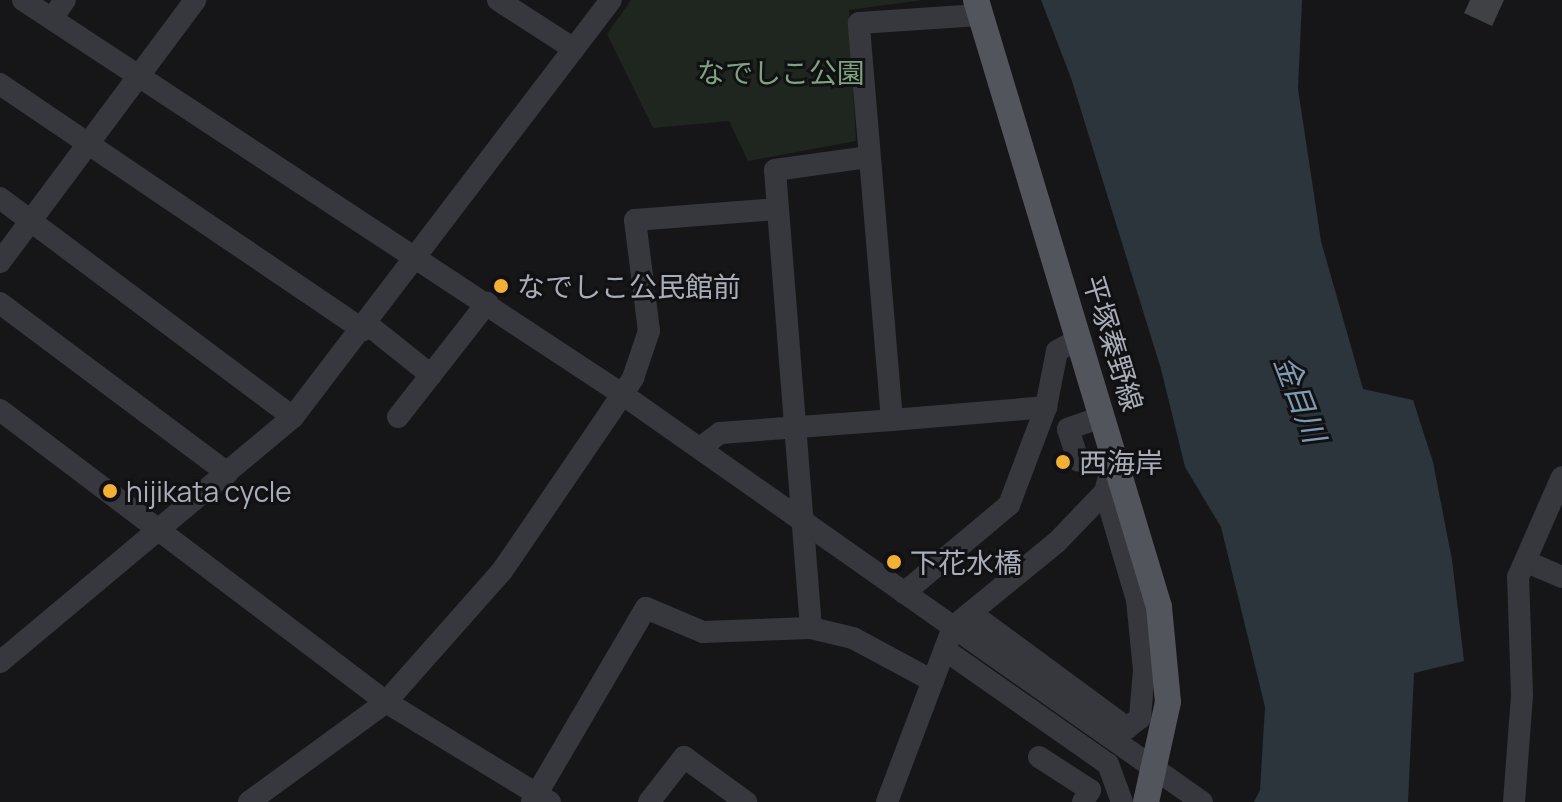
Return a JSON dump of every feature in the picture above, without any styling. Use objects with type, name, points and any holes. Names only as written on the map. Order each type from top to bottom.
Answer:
[{"type":"main road","name":"平塚秦野線","points":[[978,8],[1102,417],[1112,481],[1159,607],[1168,702],[1166,780],[1146,802]]},
{"type":"street","points":[[23,0],[622,394],[1166,780],[1202,802]]},
{"type":"street","points":[[52,19],[65,0]]},
{"type":"street","points":[[0,262],[195,0]]},
{"type":"street","points":[[498,0],[574,49]]},
{"type":"street","points":[[0,662],[293,417],[365,327],[611,0]]},
{"type":"street","points":[[892,420],[859,23],[978,8]]},
{"type":"street","points":[[0,84],[365,327],[431,375]]},
{"type":"street","points":[[811,628],[775,170],[869,157]]},
{"type":"street","points":[[0,198],[293,417]]},
{"type":"street","points":[[249,802],[386,702],[502,571],[622,394],[649,331],[635,220],[777,209]]},
{"type":"street","points":[[0,303],[227,473]]},
{"type":"street","points":[[398,417],[487,303]]},
{"type":"street","points":[[904,593],[1009,505],[1046,407],[1057,351],[1079,339]]},
{"type":"street","points":[[700,448],[720,433],[1046,407]]},
{"type":"street","points":[[0,410],[160,528],[386,702],[539,800],[646,608],[703,632],[811,628],[853,638],[933,681]]},
{"type":"street","points":[[971,613],[1127,728],[1140,718],[1144,670],[1137,600],[1112,481],[1078,460],[1068,429],[1102,417]]},
{"type":"street","points":[[1517,801],[1522,695],[1518,577],[1556,510],[1562,477]]},
{"type":"street","points":[[887,802],[953,627],[1057,542],[1112,481]]},
{"type":"street","points":[[1527,562],[1562,577]]},
{"type":"street","points":[[945,650],[1108,764],[1122,802]]},
{"type":"street","points":[[649,802],[684,757],[746,802]]},
{"type":"street","points":[[1039,757],[1090,790],[1083,802]]},
{"type":"green space","name":"なでしこ公園","points":[[631,0],[923,0],[849,10],[856,141],[748,161],[729,121],[653,128],[607,34]]},
{"type":"water","name":"金目川","points":[[1041,0],[1302,0],[1298,89],[1321,241],[1363,389],[1413,400],[1433,462],[1452,560],[1464,661],[1414,673],[1408,802],[1254,802],[1260,790],[1265,707],[1221,527],[1185,467],[1161,369],[1071,78]]},
{"type":"building","points":[[1470,0],[1504,0],[1492,26],[1464,13]]},
{"type":"place","name":"なでしこ公民館前","points":[[501,286]]},
{"type":"place","name":"西海岸","points":[[1063,462]]},
{"type":"place","name":"hijikata cycle","points":[[110,491]]},
{"type":"place","name":"下花水橋","points":[[894,562]]}]
